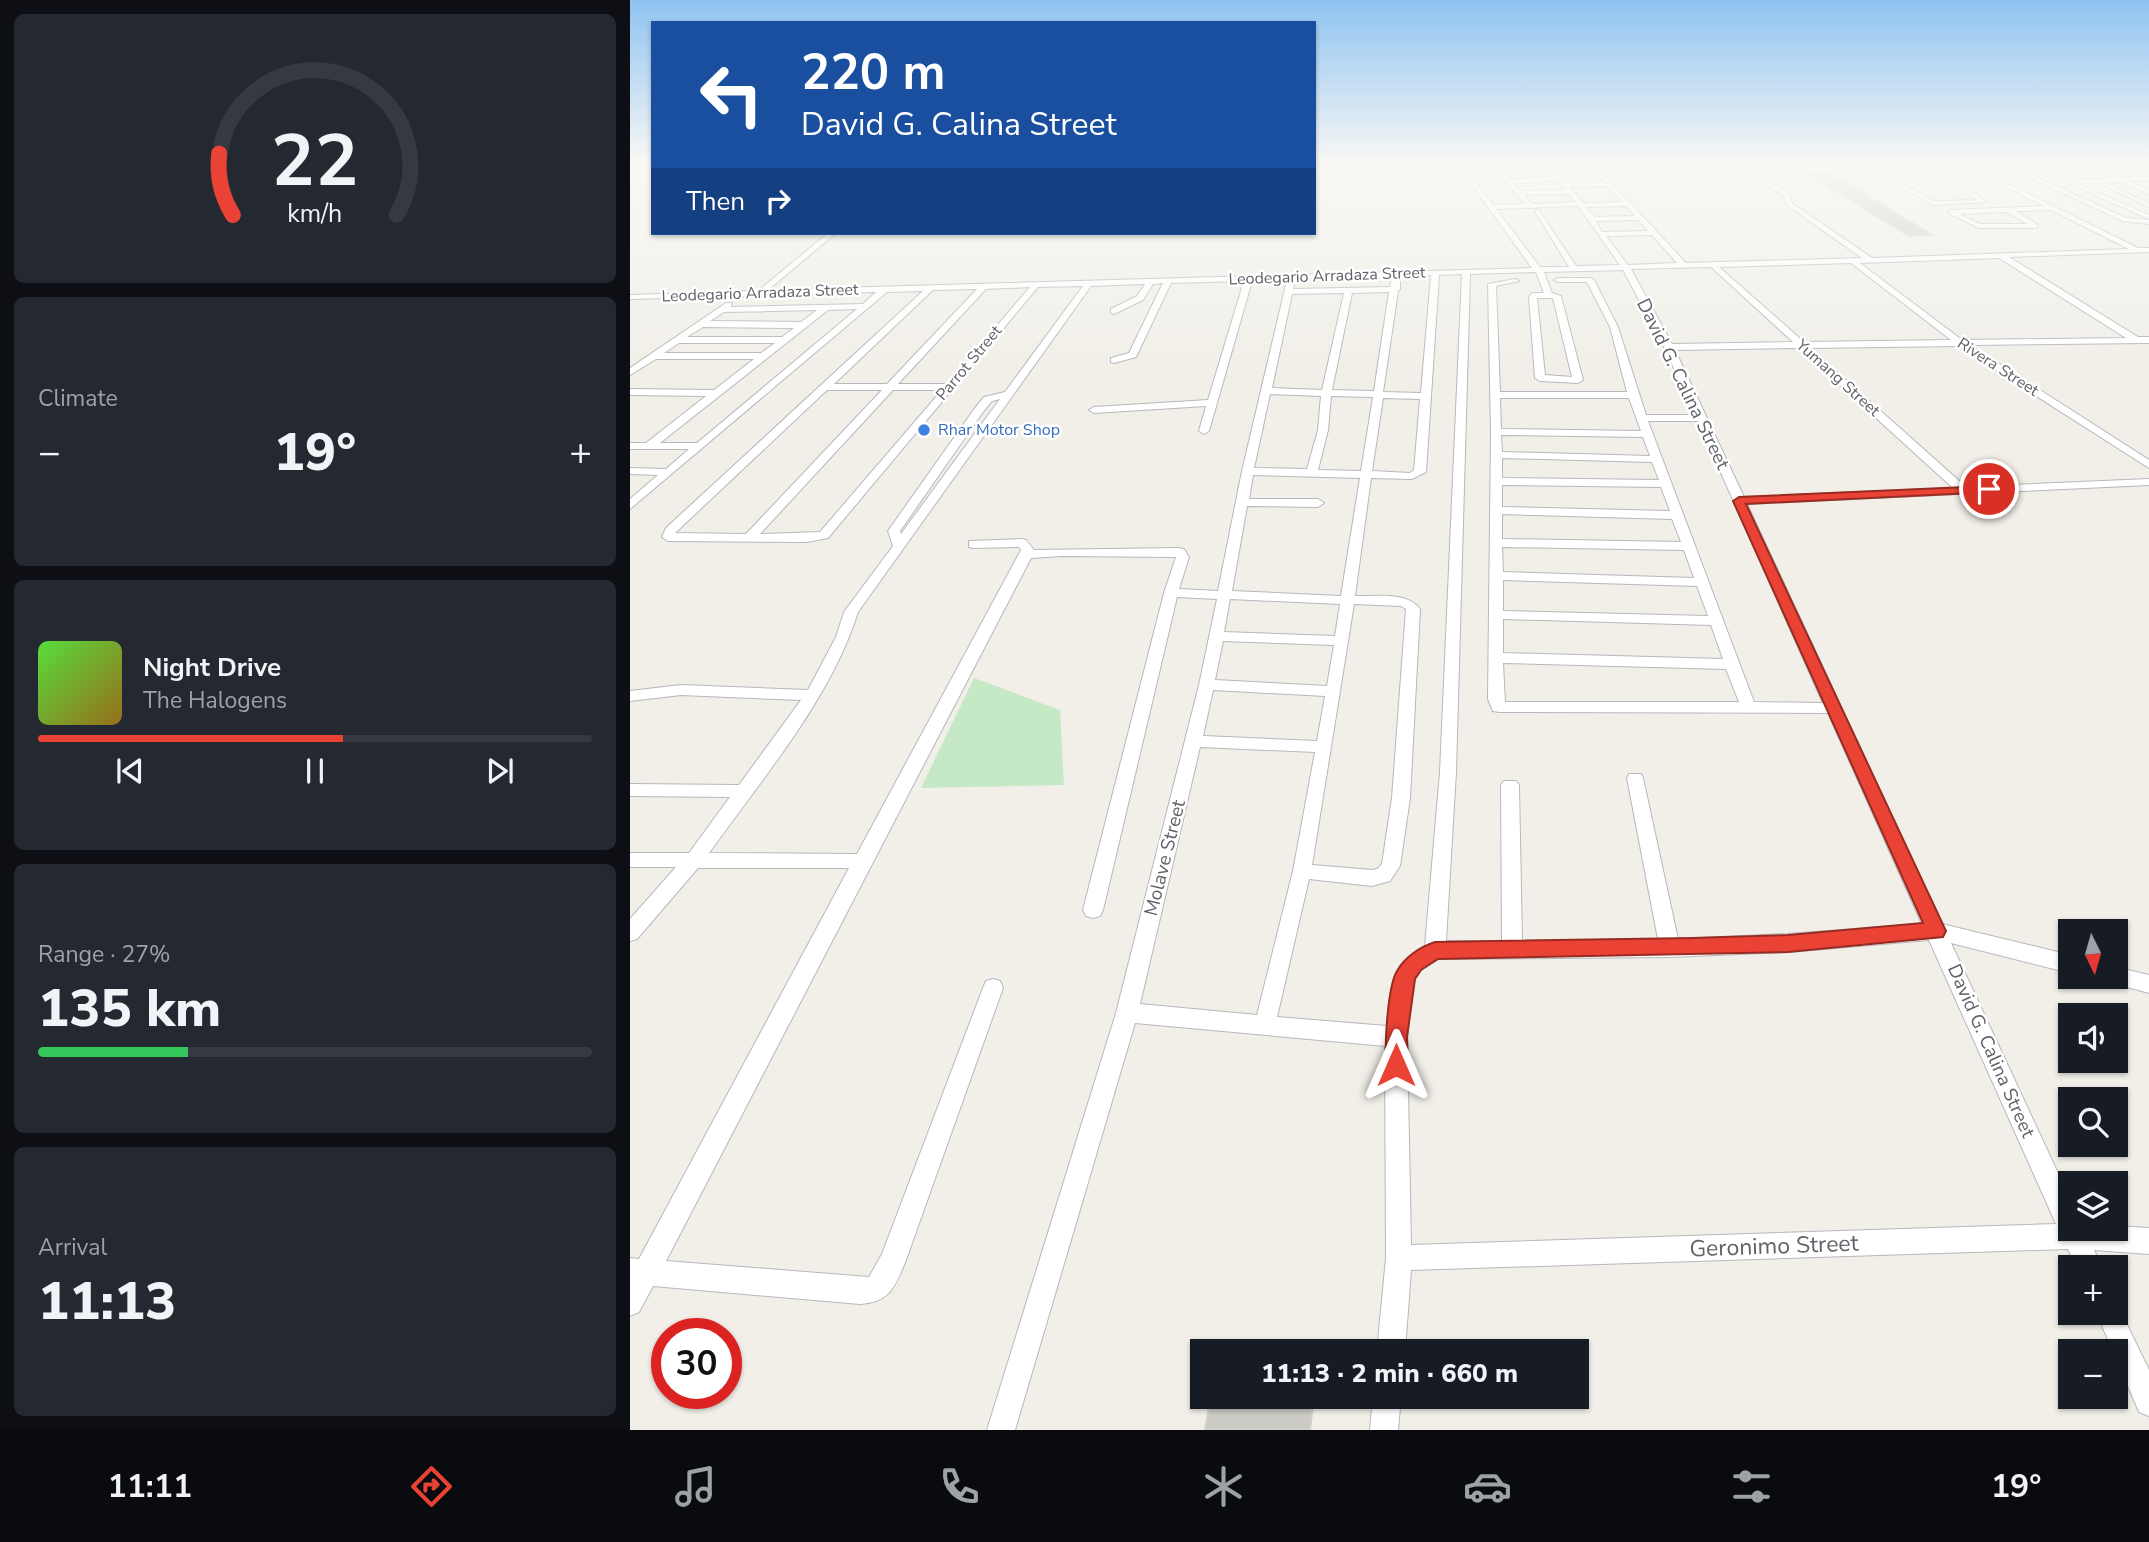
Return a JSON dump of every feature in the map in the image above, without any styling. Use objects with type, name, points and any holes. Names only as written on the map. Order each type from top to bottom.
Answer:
[{"type":"street","points":[[1506,230],[1548,294]]},
{"type":"street","points":[[1548,230],[1574,269]]},
{"type":"street","points":[[1598,231],[1631,230]]},
{"type":"street","points":[[1651,230],[1684,266]]},
{"type":"street","points":[[1826,230],[1870,260]]},
{"type":"street","points":[[2097,230],[2149,255]]},
{"type":"street","name":"David G. Calina Street","points":[[1598,231],[1626,268],[1669,347],[2058,1199]]},
{"type":"street","points":[[760,293],[830,235]]},
{"type":"street","name":"Leodegario Arradaza Street","points":[[630,297],[1249,278],[1290,284],[1396,282],[1435,273],[1466,272],[1535,278],[1574,269],[2149,250]]},
{"type":"street","points":[[2001,256],[2149,347]]},
{"type":"street","name":"Rivera Street","points":[[1853,261],[1960,343],[2149,465]]},
{"type":"street","name":"Yumang Street","points":[[1713,265],[1962,490]]},
{"type":"street","points":[[1435,950],[1448,772],[1466,272]]},
{"type":"street","points":[[1248,471],[1412,476],[1420,472],[1435,273]]},
{"type":"street","points":[[1204,430],[1249,278]]},
{"type":"street","points":[[1748,707],[1633,396],[1614,327],[1590,280],[1535,278],[1492,284],[1496,432],[1496,699],[1499,706],[1508,709],[1832,708]]},
{"type":"street","points":[[1115,311],[1140,298],[1151,281]]},
{"type":"street","points":[[1114,360],[1133,355],[1168,281]]},
{"type":"street","points":[[1265,1024],[1302,870],[1334,691],[1396,282],[1349,290],[1290,284]]},
{"type":"street","points":[[630,933],[693,861],[813,695],[843,637],[851,612],[896,541],[911,529],[1089,283]]},
{"type":"street","name":"Molave Street","points":[[1001,1430],[1127,1013],[1207,685],[1248,471],[1290,284]]},
{"type":"street","name":"Parrot Street","points":[[750,537],[819,537],[830,529],[1036,285]]},
{"type":"street","points":[[931,288],[668,536],[750,537],[984,286]]},
{"type":"street","points":[[633,500],[885,289]]},
{"type":"street","points":[[1312,472],[1323,430],[1326,393],[1349,290]]},
{"type":"street","points":[[630,372],[745,294]]},
{"type":"street","points":[[1548,294],[1557,296],[1578,380],[1540,377],[1533,297],[1548,294]]},
{"type":"street","points":[[649,446],[827,306]]},
{"type":"street","points":[[722,310],[864,306]]},
{"type":"street","points":[[702,324],[803,325]]},
{"type":"street","points":[[678,340],[785,340]]},
{"type":"street","points":[[1669,347],[2149,340]]},
{"type":"street","points":[[656,356],[765,356]]},
{"type":"street","points":[[1557,379],[1563,397]]},
{"type":"street","points":[[825,387],[950,387]]},
{"type":"street","points":[[1266,391],[1426,396]]},
{"type":"street","points":[[630,392],[717,393]]},
{"type":"street","points":[[896,541],[898,524],[960,434],[988,399],[1008,394]]},
{"type":"street","points":[[1495,395],[1633,396]]},
{"type":"street","points":[[1094,410],[1212,403]]},
{"type":"street","points":[[979,410],[994,415]]},
{"type":"street","points":[[1641,416],[1699,417]]},
{"type":"street","points":[[1496,432],[1647,434]]},
{"type":"street","points":[[960,434],[971,448]]},
{"type":"street","points":[[630,446],[700,446]]},
{"type":"street","points":[[1495,455],[1656,459]]},
{"type":"street","points":[[630,471],[668,472]]},
{"type":"street","points":[[1496,481],[1666,484]]},
{"type":"street","points":[[1739,501],[2149,482]]},
{"type":"street","points":[[1242,502],[1318,503]]},
{"type":"street","points":[[1496,510],[1677,515]]},
{"type":"street","points":[[630,1303],[639,1271],[1028,549],[1022,543],[973,544]]},
{"type":"street","points":[[1496,543],[1688,546]]},
{"type":"street","points":[[1026,555],[1062,552],[1180,552],[1184,557],[1171,593],[1093,910]]},
{"type":"street","points":[[1496,576],[1702,582]]},
{"type":"street","points":[[1171,593],[1225,593],[1402,602],[1413,609],[1401,798],[1391,866],[1382,876],[1372,878],[1302,870]]},
{"type":"street","points":[[1497,615],[1717,621]]},
{"type":"street","points":[[1217,636],[1341,641]]},
{"type":"street","points":[[1496,658],[1731,664]]},
{"type":"street","points":[[1207,685],[1334,691]]},
{"type":"street","points":[[630,696],[681,690],[813,695]]},
{"type":"street","points":[[1193,741],[1322,747]]},
{"type":"street","points":[[1635,778],[1670,948]]},
{"type":"street","points":[[1510,785],[1512,950]]},
{"type":"street","points":[[630,790],[745,791]]},
{"type":"street","points":[[630,860],[862,861]]},
{"type":"street","points":[[1392,1339],[1399,1258],[1396,1037],[1405,976],[1414,964],[1435,950],[1670,948],[1788,943],[1936,931],[2058,961]]},
{"type":"street","points":[[2128,979],[2149,984]]},
{"type":"street","points":[[639,1271],[860,1292],[875,1290],[893,1260],[993,988]]},
{"type":"street","points":[[1127,1013],[1396,1037]]},
{"type":"street","name":"Geronimo Street","points":[[1399,1258],[2058,1231]]},
{"type":"street","name":"Geronimo Street","points":[[2128,1238],[2149,1241]]},
{"type":"street","points":[[2115,1325],[2149,1402]]},
{"type":"street","points":[[1384,1430],[1386,1409]]},
{"type":"green space","points":[[974,678],[1060,710],[1064,785],[921,788]]},
{"type":"building","points":[[1899,230],[1923,230],[1932,235],[1909,236]]},
{"type":"building","points":[[1209,1409],[1312,1409],[1310,1430],[1205,1430]]},
{"type":"place","name":"Rhar Motor Shop","points":[[924,430]]},
{"type":"route","points":[[1396,1065],[1396,1037],[1405,976],[1414,964],[1435,950],[1693,947],[1788,943],[1936,931],[1739,501],[1989,489]]}]
